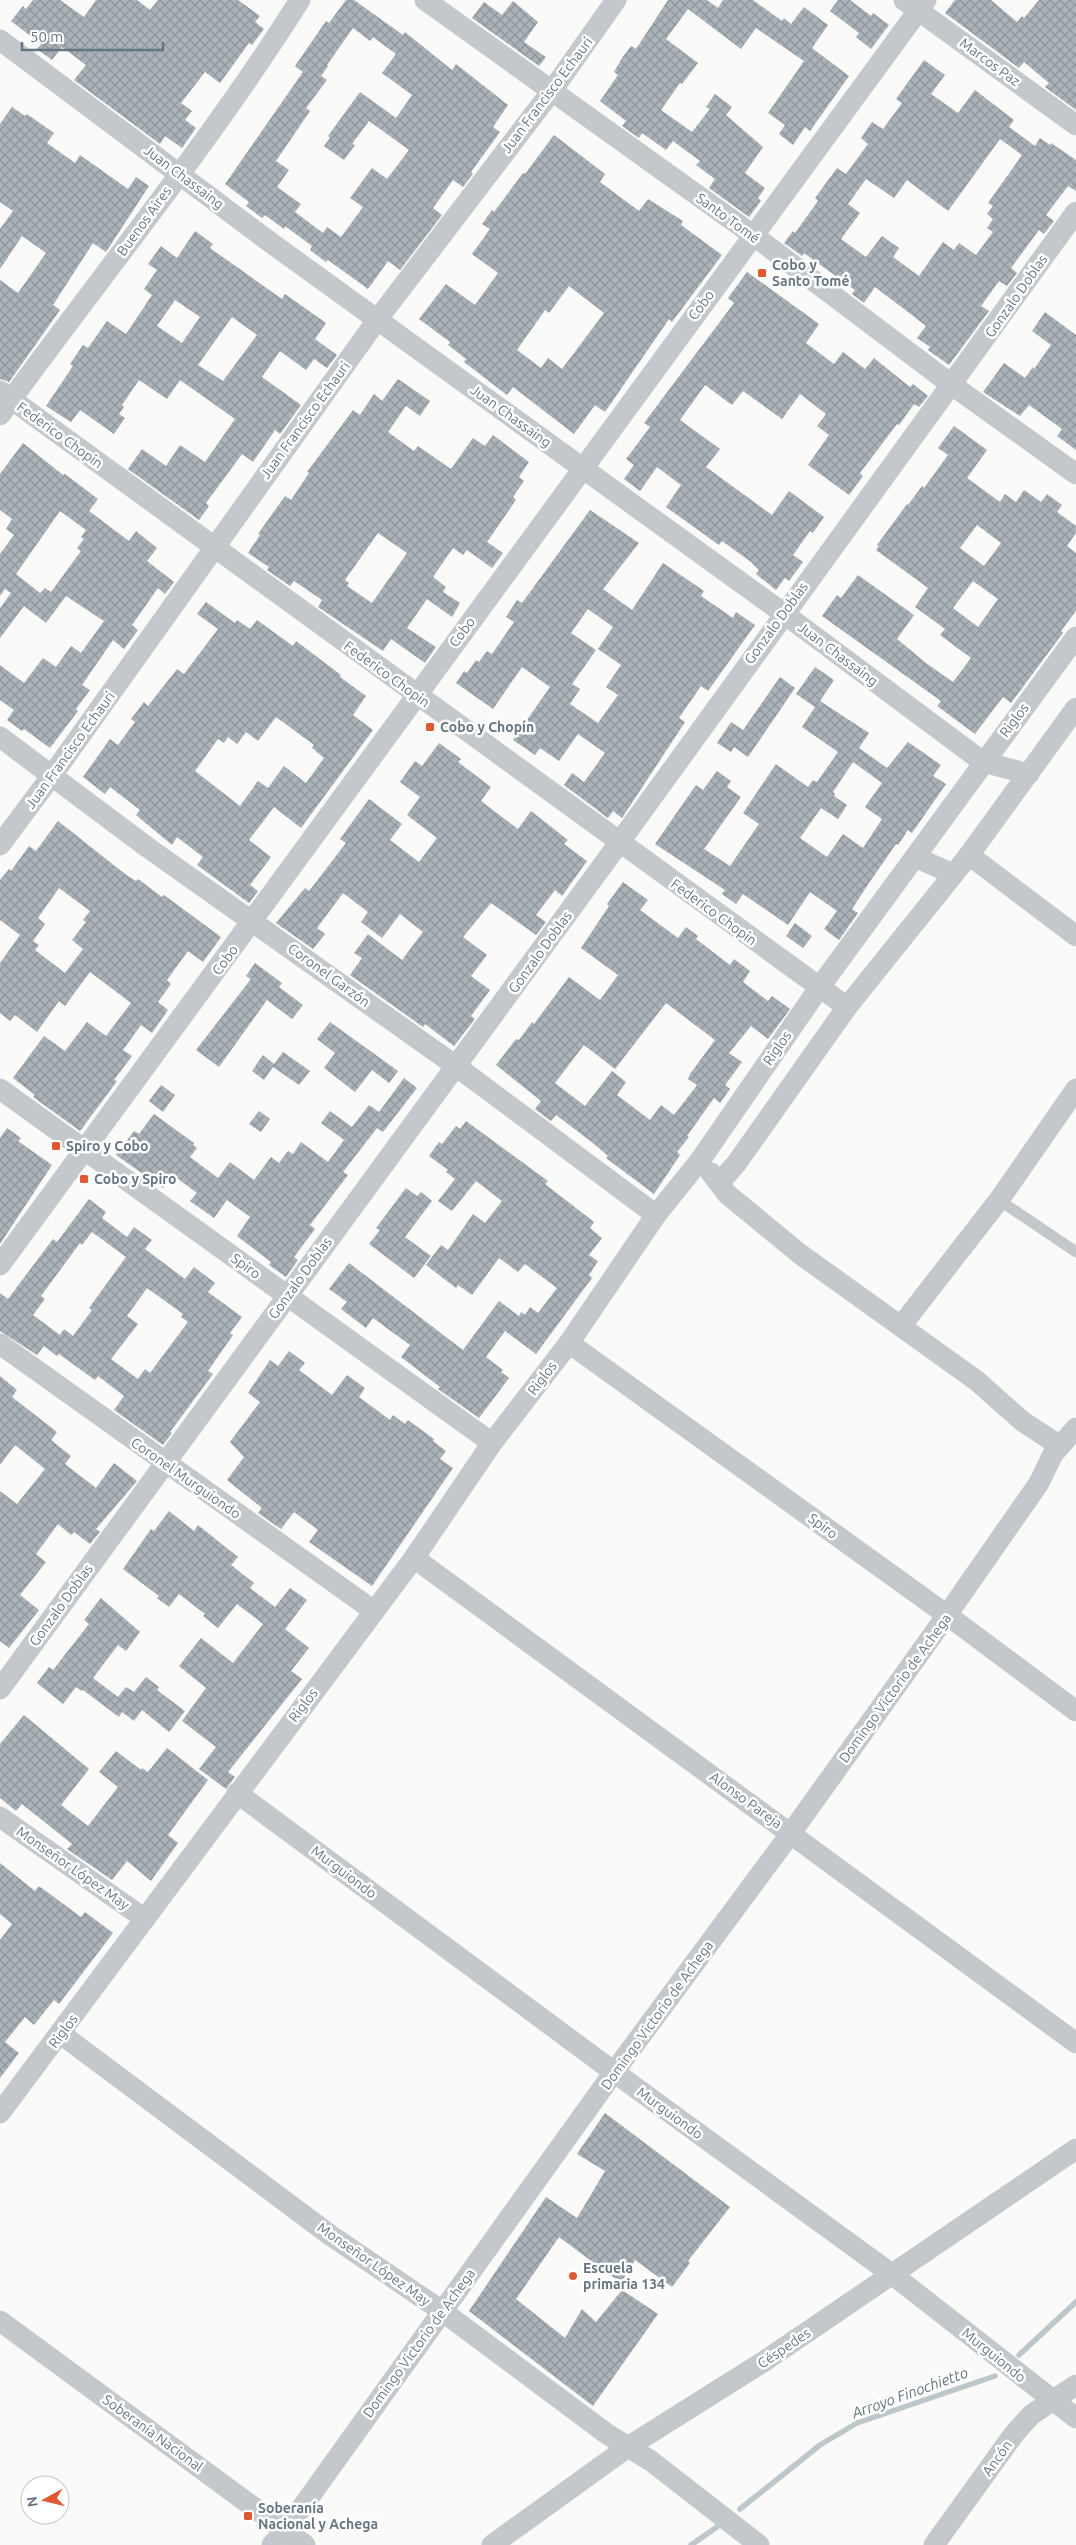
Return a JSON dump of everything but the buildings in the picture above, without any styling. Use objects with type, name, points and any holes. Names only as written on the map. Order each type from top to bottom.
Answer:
[{"type":"street","name":"Buenos Aires","points":[[4,402],[179,173],[278,35],[300,0]]},
{"type":"street","name":"Santo Tomé","points":[[425,0],[752,235],[952,386],[1076,474]]},
{"type":"street","name":"Juan Francisco Echauri","points":[[0,845],[53,774],[377,320],[551,92],[616,0]]},
{"type":"street","name":"Marcos Paz","points":[[916,3],[1076,125]]},
{"type":"street","name":"Cobo","points":[[0,1265],[254,921],[752,235],[916,3]]},
{"type":"street","name":"Juan Chassaing","points":[[0,40],[377,320],[783,613],[983,762],[1030,774]]},
{"type":"street","name":"Gonzalo Doblas","points":[[0,1689],[619,843],[783,613],[952,386],[1076,212]]},
{"type":"street","name":"Federico Chopin","points":[[4,402],[214,546],[416,696],[847,1007]]},
{"type":"street","name":"Riglos","points":[[0,2113],[61,2034],[237,1793],[414,1558],[492,1443],[569,1343],[656,1215],[701,1159],[819,988],[1076,637]]},
{"type":"street","points":[[719,1183],[736,1164],[847,1007],[969,855],[1030,774],[1076,708]]},
{"type":"street","name":"Coronel Garzón","points":[[0,737],[53,774],[148,848],[254,921],[456,1066],[656,1215]]},
{"type":"street","points":[[969,855],[1076,936]]},
{"type":"street","points":[[915,857],[954,874]]},
{"type":"street","name":"Spiro","points":[[0,1088],[492,1443]]},
{"type":"street","points":[[901,1326],[999,1200],[1076,1089]]},
{"type":"street","points":[[701,1159],[727,1194],[755,1218],[977,1381],[1022,1421],[1060,1446]]},
{"type":"street","name":"Spiro","points":[[569,1343],[948,1615],[1076,1711]]},
{"type":"street","name":"Coronel Murguiondo","points":[[0,1344],[164,1463],[374,1611]]},
{"type":"street","name":"Domingo Victorio de Achega","points":[[279,2538],[614,2072],[791,1833],[948,1615],[1039,1483],[1053,1454],[1076,1428]]},
{"type":"street","name":"Alonso Pareja","points":[[414,1558],[1076,2043]]},
{"type":"street","name":"Murguiondo","points":[[237,1793],[614,2072],[893,2275],[1076,2418]]},
{"type":"street","name":"Monseñor López May","points":[[0,1817],[145,1918]]},
{"type":"street","name":"Monseñor López May","points":[[61,2034],[330,2235],[442,2311],[607,2434],[651,2462],[759,2545]]},
{"type":"street","name":"Céspedes","points":[[492,2545],[628,2447],[763,2362],[1076,2149]]},
{"type":"street","name":"Soberanía Nacional","points":[[0,2321],[279,2538],[305,2545]]},
{"type":"street","name":"Ancón","points":[[934,2545],[1014,2434],[1031,2416],[1076,2385]]},
{"type":"lane","points":[[999,1200],[1076,1252]]},
{"type":"waterway","name":"Arroyo Finochietto","points":[[1019,2355],[1076,2302]]},
{"type":"waterway","name":"Arroyo Finochietto","points":[[740,2509],[820,2445],[857,2423],[995,2376]]},
{"type":"waterway","name":"Arroyo Finochietto","points":[[691,2545],[717,2527]]},
{"type":"place","name":"Cobo y Santo Tomé","points":[[762,273]]},
{"type":"place","name":"Cobo y Chopín","points":[[430,727]]},
{"type":"place","name":"Spiro y Cobo","points":[[56,1146]]},
{"type":"place","name":"Cobo y Spiro","points":[[84,1179]]},
{"type":"place","name":"Escuela primaria 134","points":[[573,2276]]},
{"type":"place","name":"Soberanía Nacional y Achega","points":[[248,2516]]}]
